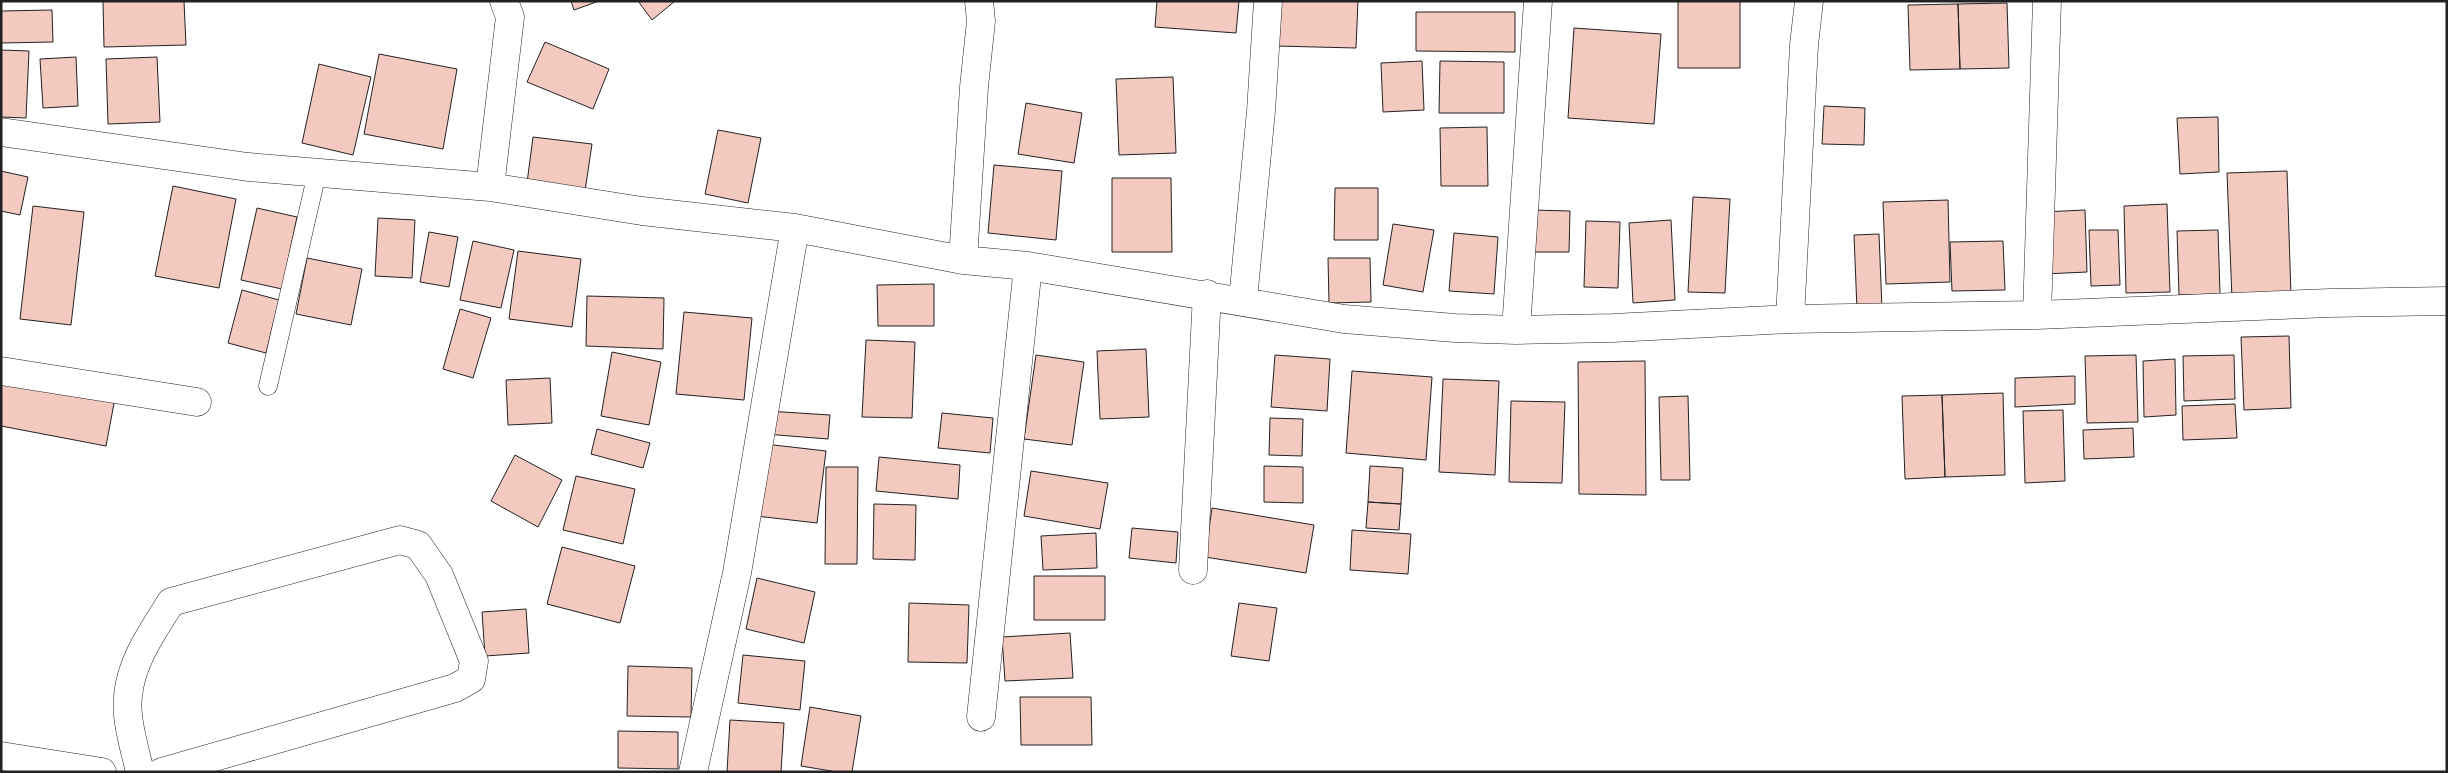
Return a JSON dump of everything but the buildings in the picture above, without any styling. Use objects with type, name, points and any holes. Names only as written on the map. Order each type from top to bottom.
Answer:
[{"type":"street","points":[[490,187],[510,17],[504,1]]},
{"type":"street","points":[[963,260],[974,87],[981,22],[978,1]]},
{"type":"street","points":[[1243,300],[1261,111],[1268,1]]},
{"type":"street","points":[[1516,330],[1538,1]]},
{"type":"street","points":[[1790,319],[1804,45],[1809,1]]},
{"type":"street","points":[[2038,315],[2047,1]]},
{"type":"street","points":[[1,132],[248,167],[490,187],[642,211],[795,228],[963,260],[1028,266],[1344,318],[1455,328],[1516,330],[1790,319],[2038,315],[2330,303],[2447,301]]},
{"type":"street","points":[[693,772],[737,573],[795,228]]},
{"type":"street","points":[[981,717],[1028,266]]},
{"type":"street","points":[[1193,570],[1207,294]]},
{"type":"street","points":[[1,371],[197,402]]},
{"type":"street","points":[[140,772],[132,732],[128,696],[141,651],[171,602],[400,540],[418,545],[439,575],[474,661],[471,679],[455,688],[162,772]]},
{"type":"street","points":[[1,756],[102,772]]},
{"type":"lane","points":[[268,386],[317,173]]}]
